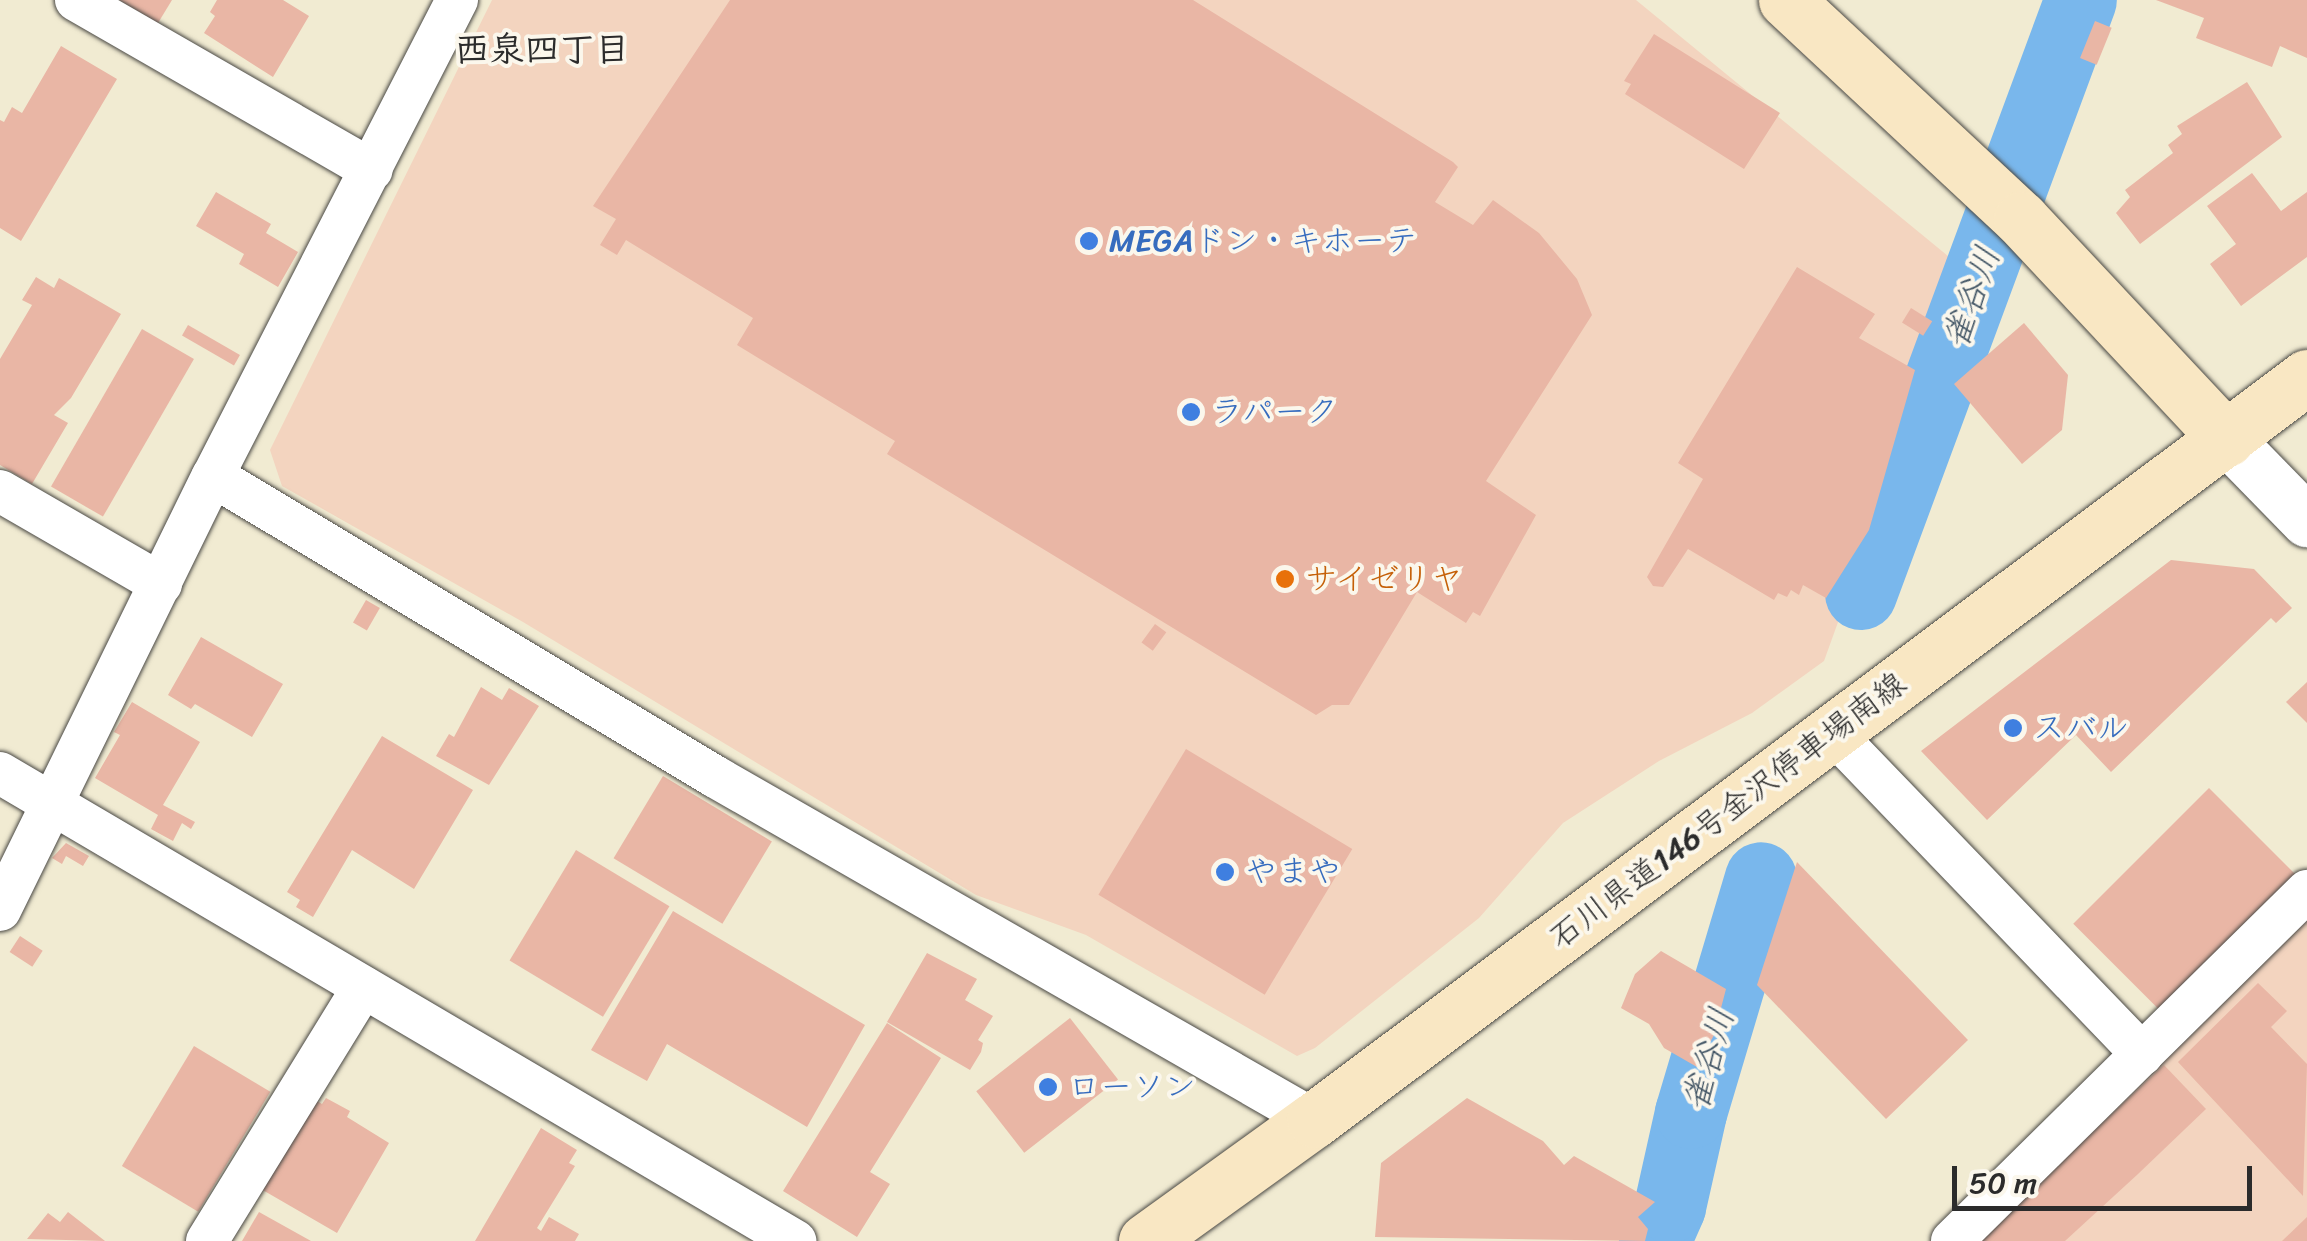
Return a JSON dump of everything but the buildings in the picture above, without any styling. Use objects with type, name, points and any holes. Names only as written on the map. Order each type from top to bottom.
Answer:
[{"type":"main road","points":[[1786,0],[2021,219],[2226,439]]},
{"type":"main road","name":"石川県道146号金沢停車場南線","points":[[1146,1241],[1314,1120],[2307,377]]},
{"type":"street","points":[[76,0],[372,170]]},
{"type":"street","points":[[0,910],[212,476],[458,0]]},
{"type":"street","points":[[2226,439],[2307,521]]},
{"type":"street","points":[[212,476],[714,776],[1314,1120]]},
{"type":"street","points":[[0,492],[161,584]]},
{"type":"street","points":[[1833,733],[2142,1054]]},
{"type":"street","points":[[0,773],[795,1241]]},
{"type":"street","points":[[1952,1241],[2307,891]]},
{"type":"street","points":[[208,1241],[363,986]]},
{"type":"shaded area","points":[[492,0],[1636,0],[1965,270],[1824,661],[1752,713],[1659,761],[1563,823],[1479,918],[1315,1048],[1297,1056],[1086,935],[976,895],[523,622],[282,486],[270,450]]},
{"type":"shaded area","points":[[2307,909],[2307,1241],[1971,1241]]},
{"type":"waterway","name":"雀谷川","points":[[1861,594],[2081,0]]},
{"type":"waterway","name":"雀谷川","points":[[1655,1241],[1670,1207],[1691,1113],[1761,878]]},
{"type":"place","name":"MEGAドン・キホーテ","points":[[1089,241]]},
{"type":"place","name":"ラパーク","points":[[1191,412]]},
{"type":"place","name":"サイゼリヤ","points":[[1285,579]]},
{"type":"place","name":"スバル","points":[[2013,728]]},
{"type":"place","name":"やまや","points":[[1225,872]]},
{"type":"place","name":"ローソン","points":[[1048,1087]]},
{"type":"district","name":"西泉四丁目","points":[[542,49]]}]
